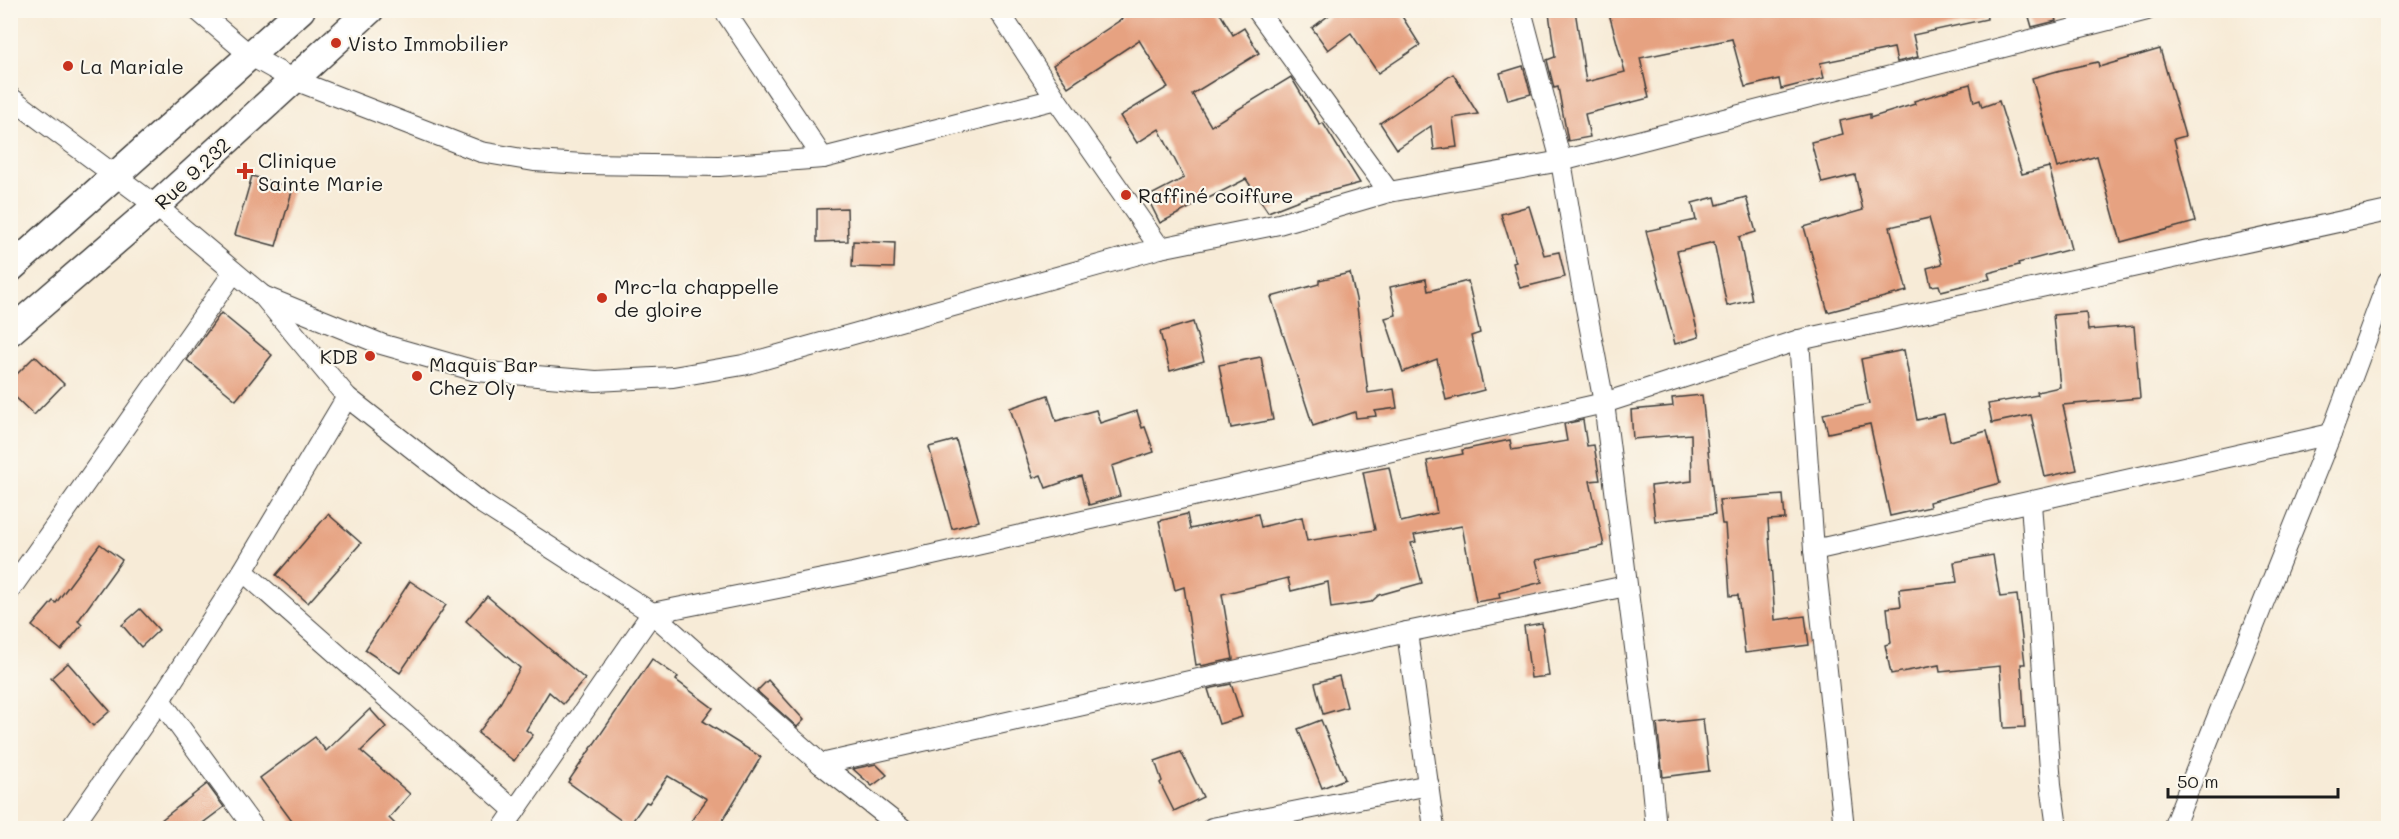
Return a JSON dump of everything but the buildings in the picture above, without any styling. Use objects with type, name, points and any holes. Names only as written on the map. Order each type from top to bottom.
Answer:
[{"type":"street","points":[[197,10],[251,56],[292,79],[481,152],[534,161],[719,166],[823,158],[1056,99]]},
{"type":"street","points":[[10,269],[301,10]]},
{"type":"street","name":"Rue 9.232","points":[[10,332],[156,206],[370,10]]},
{"type":"street","points":[[724,10],[823,158]]},
{"type":"street","points":[[998,10],[1056,99],[1160,248]]},
{"type":"street","points":[[1257,10],[1389,192]]},
{"type":"street","points":[[1521,10],[1561,161],[1604,403],[1656,828]]},
{"type":"street","points":[[263,296],[381,344],[476,371],[596,381],[673,377],[743,365],[1160,248],[1279,224],[1389,192],[1561,161],[2147,10]]},
{"type":"street","points":[[10,97],[156,206],[263,296],[347,397],[483,504],[652,613],[821,764],[902,828]]},
{"type":"street","points":[[503,828],[652,613],[864,571],[1604,403],[1799,340],[2388,211]]},
{"type":"street","points":[[10,590],[234,272]]},
{"type":"street","points":[[2173,828],[2331,434],[2388,281]]},
{"type":"street","points":[[1799,340],[1814,550],[1844,828]]},
{"type":"street","points":[[71,828],[160,700],[243,571],[347,397]]},
{"type":"street","points":[[1814,550],[2331,434]]},
{"type":"street","points":[[2031,503],[2051,784],[2057,828]]},
{"type":"street","points":[[243,571],[515,810]]},
{"type":"street","points":[[821,764],[1407,632],[1626,586]]},
{"type":"street","points":[[1407,632],[1434,828]]},
{"type":"street","points":[[160,700],[254,828]]},
{"type":"street","points":[[1212,828],[1429,785]]},
{"type":"place","name":"Visto Immobilier","points":[[336,43]]},
{"type":"place","name":"La Mariale","points":[[68,66]]},
{"type":"place","name":"Clinique Sainte Marie","points":[[245,171]]},
{"type":"place","name":"Raffiné coiffure","points":[[1126,195]]},
{"type":"place","name":"Mrc-la chappelle de gloire","points":[[602,298]]},
{"type":"place","name":"KDB","points":[[370,356]]},
{"type":"place","name":"Maquis Bar Chez Oly","points":[[417,376]]}]
